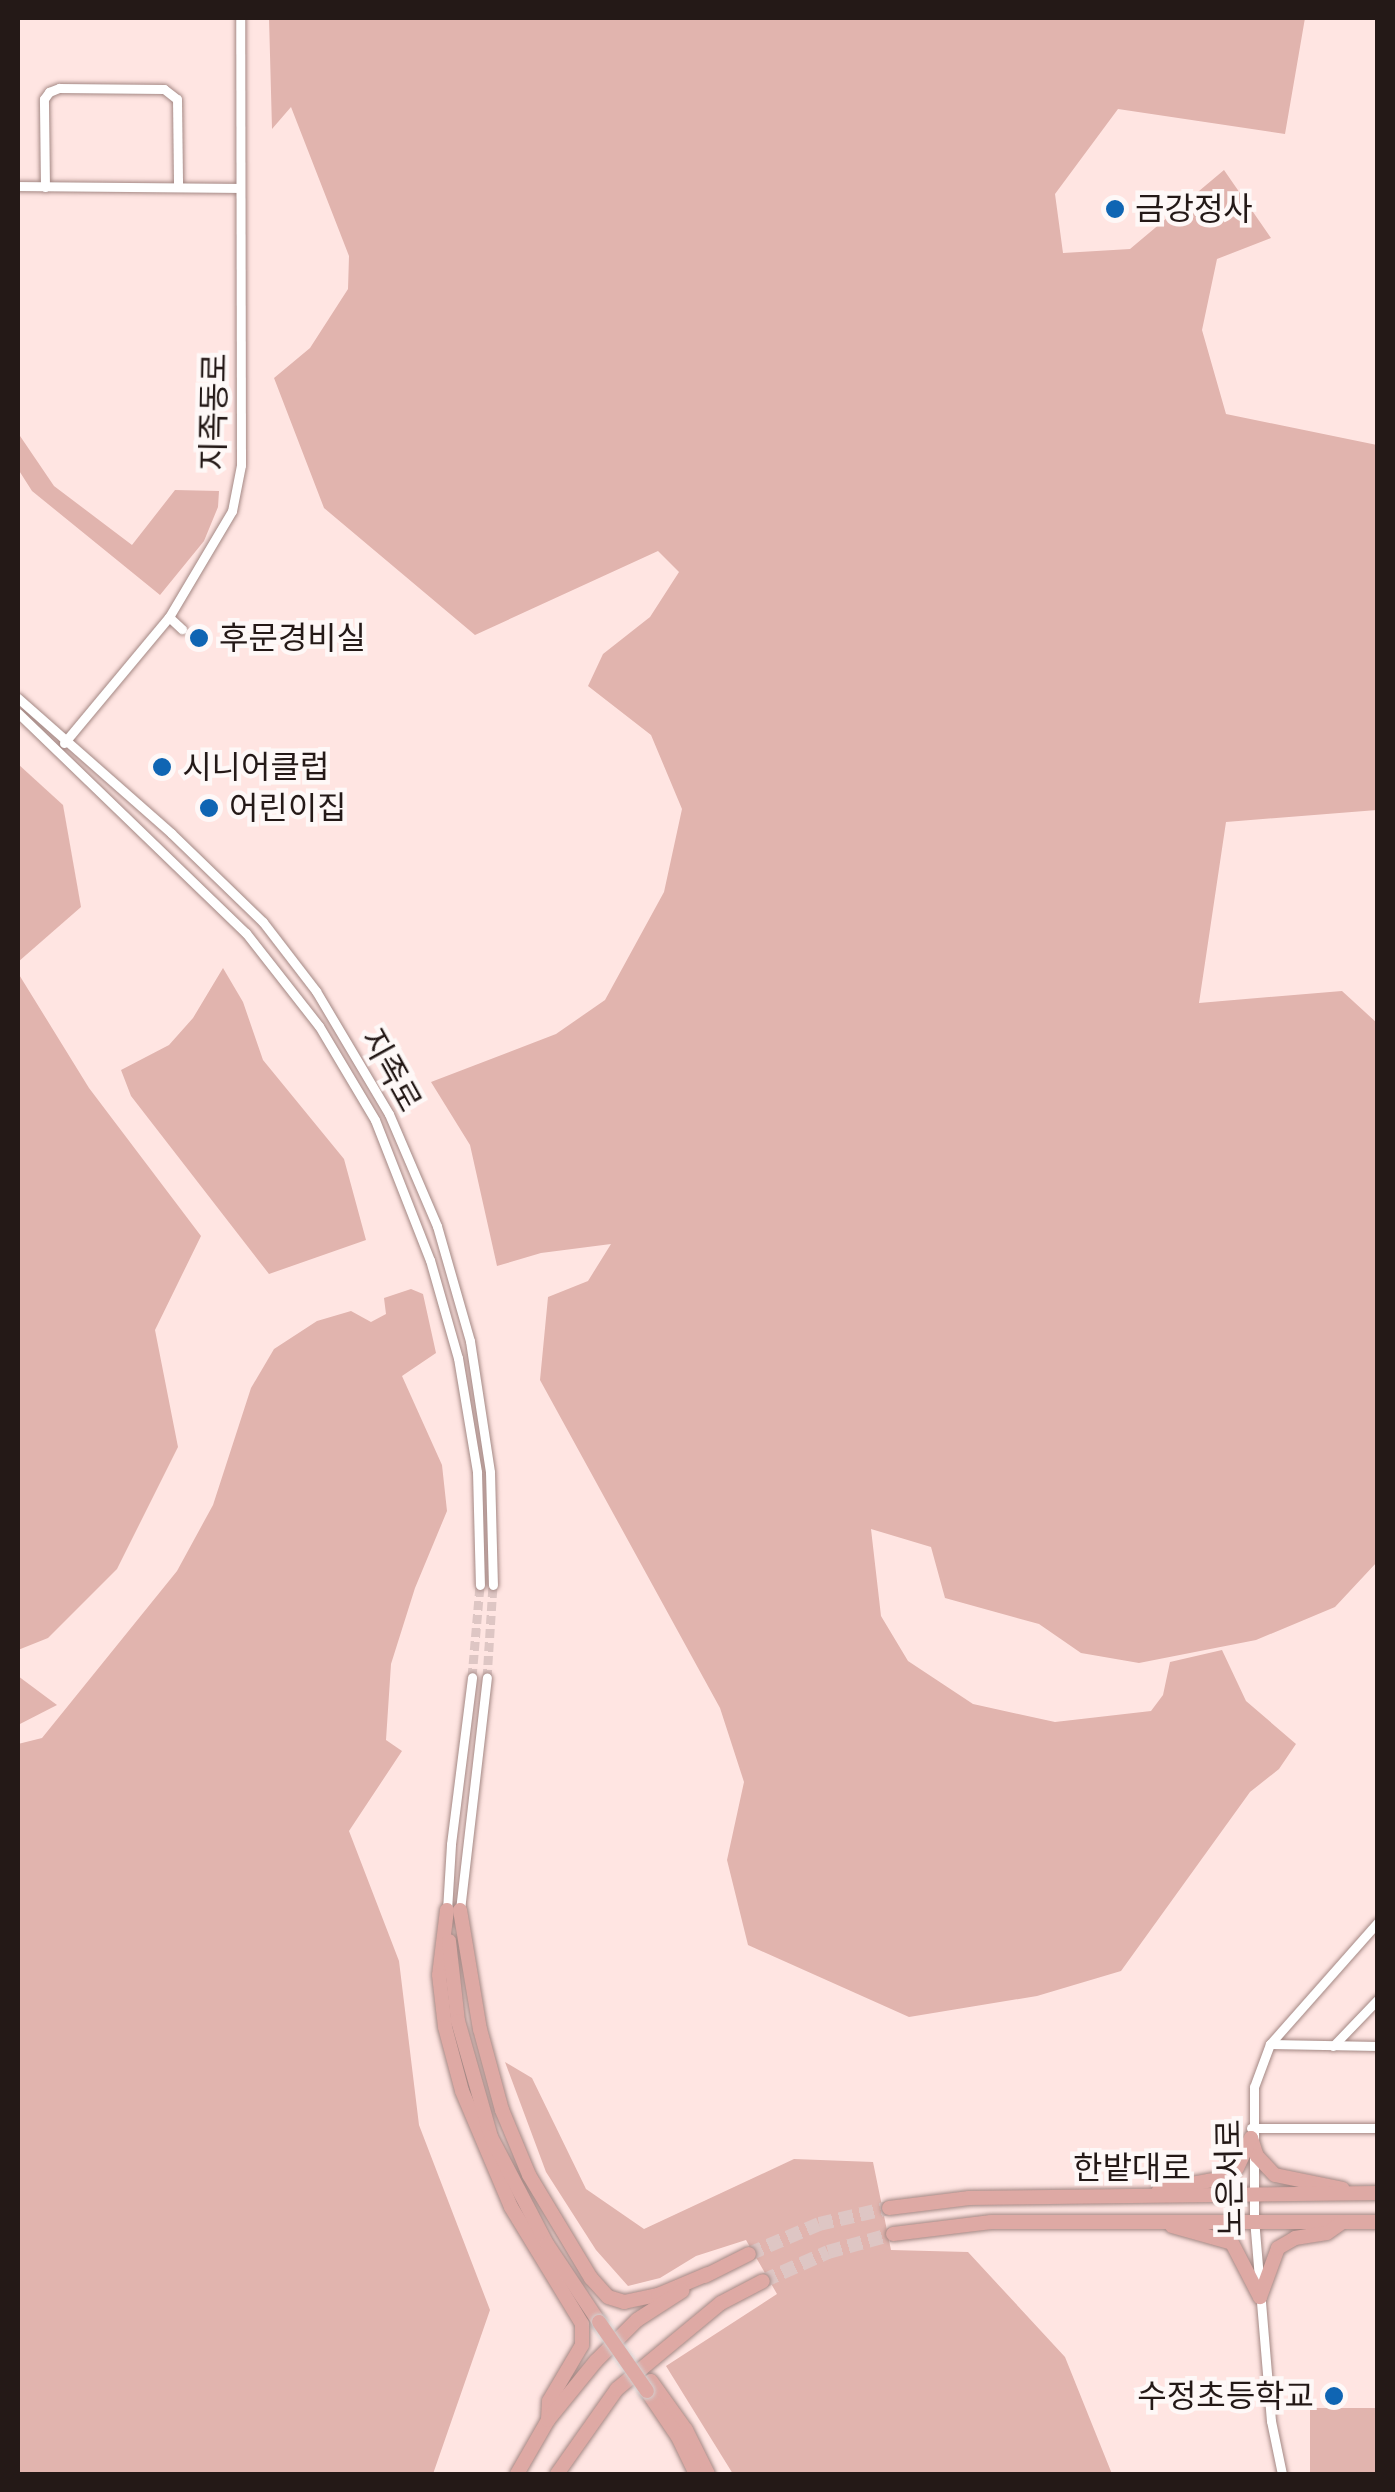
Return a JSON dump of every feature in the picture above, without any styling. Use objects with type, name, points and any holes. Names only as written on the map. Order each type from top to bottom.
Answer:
[{"type":"main road","points":[[454,1910],[502,2110],[529,2176],[592,2278],[608,2297],[624,2302],[658,2294],[748,2254]]},
{"type":"main road","points":[[454,1910],[467,2031],[487,2098],[519,2179],[603,2319],[649,2386],[696,2474]]},
{"type":"main road","points":[[454,1910],[440,1975],[445,2027],[462,2091],[511,2207],[582,2324],[582,2345],[549,2401],[548,2420]]},
{"type":"main road","points":[[1251,2133],[1264,2166],[1284,2180],[1324,2183],[1358,2194]]},
{"type":"main road","points":[[1149,2194],[1182,2183],[1223,2178],[1237,2168],[1251,2133]]},
{"type":"main road","name":"한밭대로","points":[[888,2208],[968,2198],[1378,2194]]},
{"type":"main road","points":[[1148,2220],[1232,2243],[1260,2297]]},
{"type":"main road","name":"한밭대로","points":[[893,2234],[991,2222],[1378,2222]]},
{"type":"main road","points":[[1260,2297],[1278,2248],[1295,2238],[1327,2232],[1343,2222]]},
{"type":"main road","points":[[517,2474],[548,2420],[637,2320],[708,2274]]},
{"type":"main road","points":[[556,2474],[617,2388],[721,2303],[763,2281]]},
{"type":"main road","points":[[649,2386],[686,2430],[708,2474]]},
{"type":"street","name":"지족동로","points":[[59,750],[169,617],[222,534],[232,511],[241,465],[240,18]]},
{"type":"street","points":[[45,186],[44,99],[49,92],[58,88],[164,88],[176,99],[178,187]]},
{"type":"street","points":[[18,186],[240,188]]},
{"type":"street","points":[[169,617],[182,629]]},
{"type":"street","name":"지족로","points":[[18,698],[172,832],[263,922],[316,991],[389,1114],[438,1226],[470,1341],[490,1472],[494,1585]]},
{"type":"street","name":"지족로","points":[[18,713],[246,933],[318,1026],[376,1120],[415,1217],[458,1358],[477,1472],[480,1585]]},
{"type":"street","points":[[454,1910],[450,1844],[472,1677]]},
{"type":"street","points":[[454,1910],[487,1678]]},
{"type":"street","name":"노은서로","points":[[1282,2474],[1272,2421],[1254,2220],[1254,2087],[1270,2044],[1378,1922]]},
{"type":"street","points":[[1333,2046],[1378,2000]]},
{"type":"street","points":[[1270,2044],[1378,2046]]},
{"type":"street","points":[[1251,2133],[1378,2128]]},
{"type":"shaded area","points":[[269,18],[1305,18],[1285,134],[1118,109],[1055,194],[1063,253],[1130,249],[1224,170],[1271,238],[1217,259],[1202,330],[1226,414],[1377,445],[1377,810],[1226,822],[1199,1003],[1342,991],[1377,1023],[1377,1562],[1335,1607],[1256,1640],[1139,1663],[1081,1653],[1039,1624],[945,1598],[931,1547],[871,1529],[881,1616],[908,1661],[973,1704],[1055,1722],[1151,1711],[1163,1695],[1170,1662],[1222,1650],[1246,1701],[1296,1744],[1279,1769],[1250,1792],[1121,1971],[1037,1996],[909,2017],[748,1945],[727,1860],[744,1782],[720,1708],[540,1380],[548,1297],[588,1281],[611,1244],[541,1253],[497,1266],[470,1145],[431,1082],[556,1034],[605,1000],[664,892],[682,809],[651,735],[588,686],[603,654],[650,617],[679,572],[658,551],[475,635],[324,508],[274,378],[310,348],[348,289],[349,256],[291,107],[272,129]]},
{"type":"shaded area","points":[[18,433],[54,486],[132,545],[175,490],[219,491],[218,507],[204,541],[160,595],[32,491],[18,469]]},
{"type":"shaded area","points":[[18,764],[63,805],[81,907],[18,962]]},
{"type":"shaded area","points":[[223,968],[243,1002],[263,1060],[344,1159],[366,1240],[269,1274],[131,1096],[121,1070],[169,1045],[193,1018]]},
{"type":"shaded area","points":[[18,973],[89,1088],[201,1236],[155,1330],[178,1447],[117,1569],[48,1638],[18,1650]]},
{"type":"shaded area","points":[[411,1289],[423,1294],[436,1353],[402,1376],[442,1465],[447,1511],[415,1588],[391,1664],[386,1740],[402,1751],[349,1831],[399,1961],[419,2125],[490,2310],[433,2474],[18,2474],[18,1744],[42,1738],[177,1571],[213,1505],[251,1388],[274,1349],[317,1321],[351,1311],[371,1322],[386,1314],[384,1298]]},
{"type":"shaded area","points":[[18,1676],[57,1705],[18,1725]]},
{"type":"shaded area","points":[[505,2062],[532,2078],[586,2189],[644,2229],[794,2159],[873,2162],[891,2250],[968,2252],[1065,2357],[1112,2474],[733,2474],[666,2366],[777,2294],[746,2240],[696,2256],[660,2278],[628,2286],[596,2250],[546,2172]]},
{"type":"shaded area","points":[[1310,2408],[1377,2408],[1377,2474],[1310,2474]]},
{"type":"tunnel","points":[[472,1677],[480,1585]]},
{"type":"tunnel","points":[[487,1678],[493,1585]]},
{"type":"tunnel","points":[[749,2254],[819,2224],[889,2208]]},
{"type":"tunnel","points":[[763,2281],[828,2252],[893,2234]]},
{"type":"place","name":"금강정사","points":[[1115,209]]},
{"type":"place","name":"후문경비실","points":[[199,638]]},
{"type":"place","name":"시니어클럽","points":[[162,767]]},
{"type":"place","name":"어린이집","points":[[209,808]]},
{"type":"place","name":"수정초등학교","points":[[1334,2396]]}]
